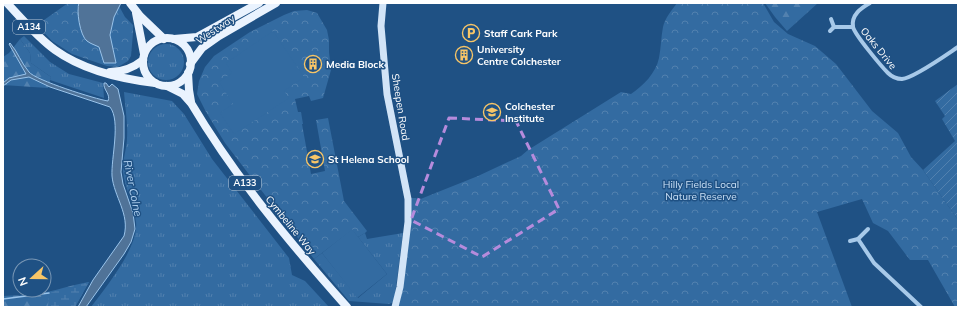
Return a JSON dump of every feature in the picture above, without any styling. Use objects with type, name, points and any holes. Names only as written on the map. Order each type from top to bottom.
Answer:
[{"type":"main road","name":"A134","points":[[7,3],[54,49],[67,58],[86,67],[126,79],[167,86]]},
{"type":"main road","points":[[130,3],[136,13],[148,25],[169,39],[177,41],[185,48],[190,64],[188,73],[179,82],[167,86]]},
{"type":"main road","name":"Westway","points":[[169,39],[197,37],[260,3]]},
{"type":"main road","name":"Westway","points":[[190,64],[202,48],[219,36],[276,3]]},
{"type":"main road","points":[[136,13],[144,57],[145,72],[155,83]]},
{"type":"main road","points":[[148,25],[169,34],[185,38]]},
{"type":"main road","points":[[132,68],[138,57],[140,31]]},
{"type":"main road","name":"A134","points":[[105,72],[118,72],[132,68],[144,57],[152,44],[169,39]]},
{"type":"main road","name":"A133","points":[[188,73],[191,103]]},
{"type":"main road","name":"A133","points":[[167,86],[183,94],[191,103]]},
{"type":"main road","name":"Cymbeline Way","points":[[191,103],[238,174],[290,240],[346,307]]},
{"type":"street","name":"Sheepen Road","points":[[383,3],[381,26],[387,94],[408,199],[408,222],[400,287],[395,307]]},
{"type":"street","name":"Oaks Drive","points":[[870,3],[856,14],[853,27],[855,32],[874,57],[889,74],[895,78],[901,79],[913,75],[958,48]]},
{"type":"street","points":[[830,31],[834,27],[831,19]]},
{"type":"street","name":"Oaks Drive","points":[[834,27],[853,27]]},
{"type":"street","points":[[850,241],[858,239],[868,229]]},
{"type":"street","points":[[858,239],[874,263],[921,307]]},
{"type":"highlighted area","points":[[449,118],[516,121],[559,209],[482,257],[411,220]]},
{"type":"green space","points":[[68,3],[79,3],[77,8],[83,36],[86,40],[99,47],[104,63],[116,63],[110,35],[114,17],[119,6],[125,17],[133,25],[131,56],[128,61],[118,67],[107,66],[72,54],[52,41],[37,25]]},
{"type":"green space","name":"Hilly Fields Local Nature Reserve","points":[[677,3],[763,3],[774,22],[788,34],[815,46],[836,64],[872,111],[898,133],[911,157],[923,170],[958,220],[958,307],[955,307],[928,260],[910,260],[888,231],[873,223],[862,199],[817,212],[852,307],[399,307],[406,264],[411,198],[416,198],[418,200],[478,176],[521,156],[528,150],[621,92],[631,94],[636,91],[648,79],[655,69],[659,58],[664,24]]},
{"type":"green space","points":[[765,3],[818,3],[787,31]]},
{"type":"green space","points":[[307,10],[317,13],[327,30],[331,70],[323,98],[311,101],[309,96],[295,99],[298,112],[301,112],[311,174],[325,171],[316,120],[328,118],[344,201],[367,231],[358,237],[352,230],[314,259],[225,143],[197,94],[199,81],[205,67],[214,56],[250,32],[284,15],[294,11]]},
{"type":"green space","points":[[273,31],[304,77],[284,91],[289,98],[234,134],[220,113],[233,104],[219,82],[232,73],[226,63]]},
{"type":"green space","points":[[24,36],[50,62],[69,74],[103,83],[104,98],[50,80],[51,77],[31,63],[30,53],[20,39]]},
{"type":"green space","points":[[20,39],[30,53],[31,63],[51,77],[48,88],[3,85],[3,57],[9,53]]},
{"type":"green space","points":[[166,44],[176,47],[181,52],[184,62],[181,72],[176,77],[166,80],[156,77],[151,72],[148,62],[151,52],[156,47]]},
{"type":"green space","points":[[958,84],[958,220],[923,170],[955,141],[942,119],[945,116],[935,101]]},
{"type":"green space","points":[[124,92],[172,101],[184,114],[212,159],[289,258],[292,275],[305,281],[329,307],[91,307],[113,278],[127,255],[136,232],[135,216],[123,172],[127,142],[127,121]]},
{"type":"green space","points":[[352,229],[387,274],[357,298],[322,253]]},
{"type":"green space","points":[[365,233],[367,239],[403,233],[394,302],[389,304],[349,301],[314,259],[322,253],[358,298],[387,274],[358,237]]},
{"type":"green space","points":[[89,282],[75,307],[3,307],[3,296],[12,296],[12,298],[52,298],[52,291]]},
{"type":"green space","points":[[89,282],[75,307],[48,307],[49,298],[52,298],[52,292]]},
{"type":"shaded area","points":[[79,3],[121,3],[114,17],[110,35],[116,63],[104,63],[99,47],[88,42],[82,34],[79,23]]},
{"type":"shaded area","points":[[10,43],[29,72],[42,80],[108,101],[109,99],[104,83],[106,83],[109,87],[112,84],[118,89],[124,116],[121,172],[123,184],[133,213],[135,229],[131,242],[124,254],[86,307],[78,307],[93,280],[124,236],[125,220],[113,184],[112,176],[115,140],[115,121],[113,113],[110,107],[50,87],[29,77],[11,80],[3,86],[3,83],[9,78],[26,74],[9,44]]},
{"type":"waterway","points":[[3,299],[12,298]]},
{"type":"place","name":"Staff Cark Park","points":[[471,33]]},
{"type":"place","name":"University Centre Colchester","points":[[464,55]]},
{"type":"place","name":"Media Block","points":[[313,64]]},
{"type":"place","name":"Colchester Institute","points":[[492,112]]},
{"type":"place","name":"St Helena School","points":[[315,159]]},
{"type":"water label","name":"River Colne","points":[[133,188]]}]
